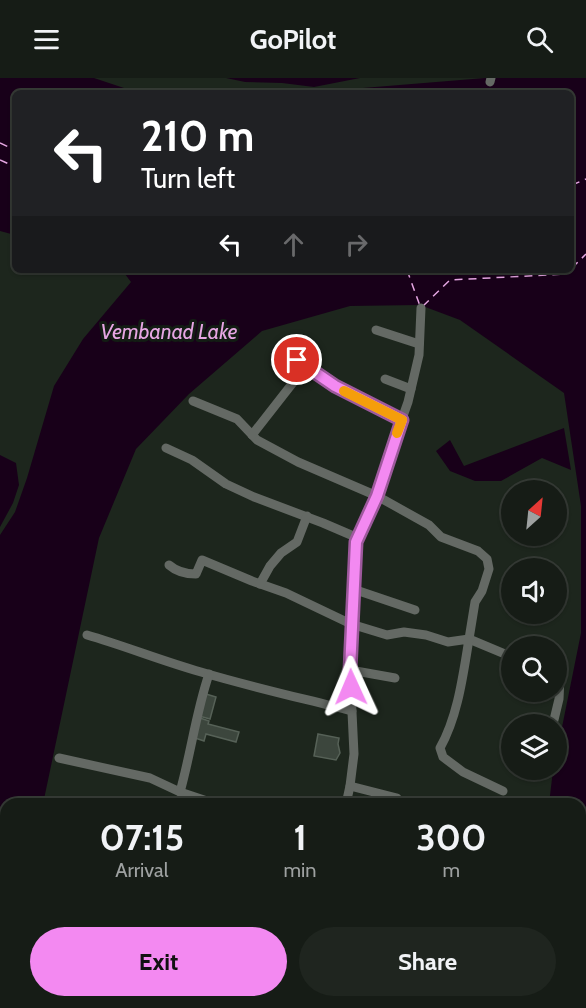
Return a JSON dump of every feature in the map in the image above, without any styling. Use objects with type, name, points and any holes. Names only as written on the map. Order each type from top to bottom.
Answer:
[{"type":"street","points":[[347,798],[354,754],[350,670],[356,542],[377,496],[408,402],[419,355],[421,308]]},
{"type":"street","points":[[376,330],[419,344]]},
{"type":"street","points":[[297,360],[335,386],[402,420]]},
{"type":"street","points":[[252,435],[306,366]]},
{"type":"street","points":[[385,379],[411,389]]},
{"type":"street","points":[[193,401],[237,419],[257,440],[298,462],[377,496],[429,525],[441,537],[478,551],[486,559],[489,569],[482,591],[475,602],[461,689],[448,734],[441,748],[443,757],[463,772],[503,791]]},
{"type":"street","points":[[166,448],[192,460],[226,484],[358,538]]},
{"type":"street","points":[[260,584],[280,553],[297,542],[307,516]]},
{"type":"street","points":[[169,565],[177,571],[196,574],[202,560],[286,593],[351,624],[387,635],[404,633],[426,635],[448,642],[469,639],[501,652]]},
{"type":"street","points":[[353,589],[415,610]]},
{"type":"street","points":[[87,635],[247,685],[352,711]]},
{"type":"street","points":[[350,670],[395,678]]},
{"type":"street","points":[[180,792],[209,674]]},
{"type":"street","points":[[59,758],[150,778],[198,798]]},
{"type":"street","points":[[350,786],[397,798]]},
{"type":"water","points":[[0,78],[94,78],[130,90],[12,90],[12,234],[0,231]]},
{"type":"water","points":[[226,78],[360,78],[314,87],[245,82]]},
{"type":"water","name":"Vembanad Lake","points":[[485,78],[586,78],[586,798],[550,798],[552,780],[567,780],[567,714],[565,714],[581,633],[581,506],[564,393],[460,320],[420,305],[350,306],[262,331],[189,394],[136,449],[99,538],[44,798],[0,798],[0,535],[15,512],[54,386],[83,339],[131,282],[124,273],[574,273],[574,90],[338,90]]},
{"type":"water","points":[[564,428],[571,470],[542,458],[501,481],[475,481],[450,471],[436,451],[450,440],[464,466]]},
{"type":"water","points":[[0,455],[16,463],[19,485],[13,503],[0,527]]},
{"type":"building","points":[[206,694],[216,697],[210,719],[199,716]]},
{"type":"building","points":[[200,718],[209,721],[208,724],[239,732],[236,742],[206,734],[204,741],[195,738]]},
{"type":"building","points":[[318,734],[339,738],[340,753],[336,760],[314,756]]},
{"type":"ferry route","points":[[0,143],[12,149]]},
{"type":"ferry route","points":[[0,160],[12,168]]},
{"type":"ferry route","points":[[574,184],[586,179]]},
{"type":"ferry route","points":[[574,266],[586,254]]},
{"type":"ferry route","points":[[408,273],[420,306]]},
{"type":"ferry route","points":[[423,306],[450,280],[567,273]]},
{"type":"slow traffic","points":[[344,391],[402,420],[397,433]]},
{"type":"route","points":[[297,360],[335,386],[402,420],[377,496],[356,542],[351,624],[351,687]]}]
